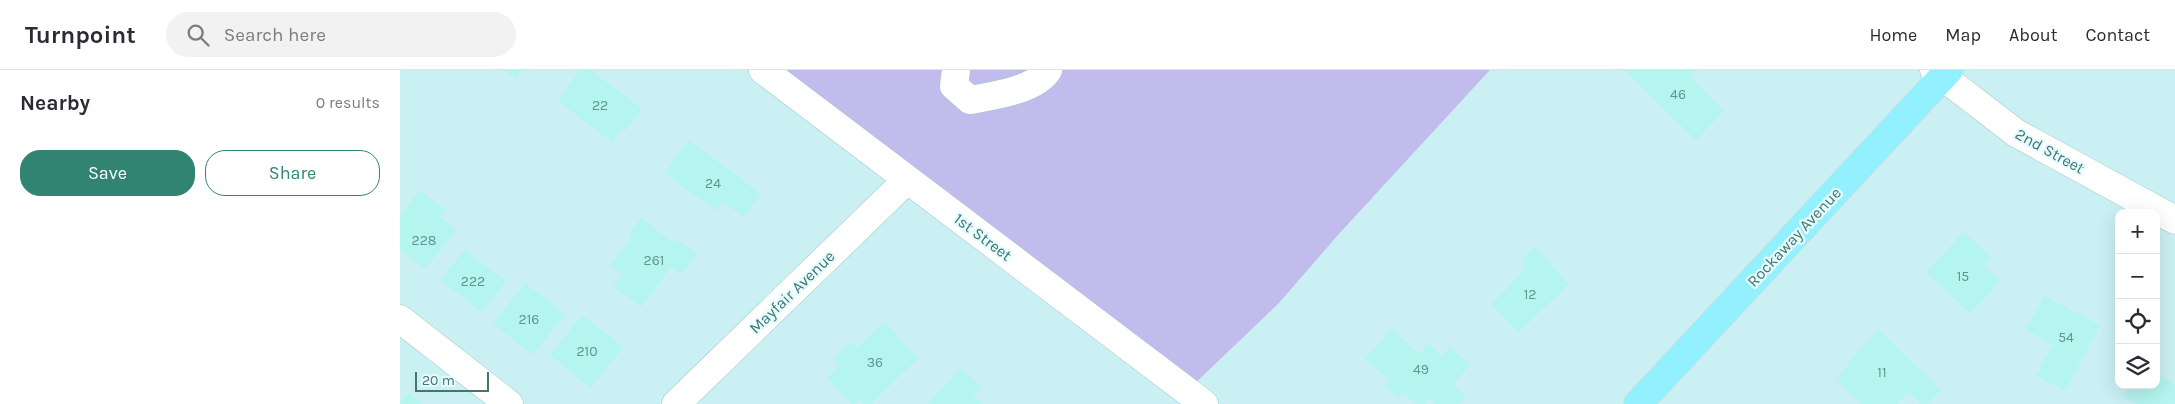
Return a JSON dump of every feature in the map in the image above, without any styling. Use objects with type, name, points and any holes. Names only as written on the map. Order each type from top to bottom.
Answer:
[{"type":"main road","name":"Rockaway Avenue","points":[[1638,404],[1941,73]]},
{"type":"street","name":"1st Street","points":[[763,70],[1204,404]]},
{"type":"street","points":[[956,70],[954,86],[970,100],[1010,91],[1043,78],[1048,70]]},
{"type":"street","points":[[1017,70],[1028,72],[1032,70]]},
{"type":"street","name":"2nd Street","points":[[1941,73],[2016,133],[2175,220]]},
{"type":"street","name":"Mayfair Avenue","points":[[676,404],[907,180]]},
{"type":"street","points":[[400,319],[509,404]]},
{"type":"shaded area","points":[[400,70],[762,70],[1187,391],[1279,303],[1338,235],[1490,70],[2175,70],[2175,404],[400,404]]},
{"type":"shaded area","points":[[762,70],[1490,70],[1338,235],[1279,303],[1187,391]]},
{"type":"building","points":[[504,70],[523,70],[516,79]]},
{"type":"building","points":[[580,70],[590,70],[642,109],[625,131],[622,129],[612,142],[558,101]]},
{"type":"building","points":[[1625,70],[1695,70],[1689,76],[1724,111],[1696,140]]},
{"type":"building","points":[[689,140],[761,194],[744,217],[723,202],[716,211],[665,173]]},
{"type":"building","points":[[420,190],[445,210],[440,217],[456,229],[425,269],[400,250],[400,216]]},
{"type":"building","points":[[641,218],[674,243],[677,239],[697,254],[682,274],[671,267],[641,307],[613,286],[622,275],[610,266],[632,237],[629,235]]},
{"type":"building","points":[[1964,232],[1991,258],[1984,266],[2000,281],[1970,313],[1926,272]]},
{"type":"building","points":[[1534,246],[1569,284],[1518,333],[1492,304],[1526,269],[1522,259]]},
{"type":"building","points":[[464,250],[506,281],[482,312],[441,280]]},
{"type":"building","points":[[525,283],[565,314],[533,355],[493,324]]},
{"type":"building","points":[[2044,296],[2100,325],[2065,391],[2036,376],[2053,344],[2026,330]]},
{"type":"building","points":[[582,315],[623,347],[591,388],[550,355]]},
{"type":"building","points":[[884,322],[918,358],[871,404],[864,404],[860,400],[852,404],[827,378],[839,365],[834,359],[852,342],[857,348]]},
{"type":"building","points":[[1392,329],[1419,354],[1428,344],[1442,356],[1450,347],[1470,365],[1453,384],[1466,396],[1459,404],[1435,404],[1429,399],[1425,404],[1416,404],[1403,392],[1398,397],[1384,385],[1389,380],[1365,359]]},
{"type":"building","points":[[1879,330],[1941,390],[1928,404],[1921,404],[1909,392],[1897,404],[1862,404],[1836,379],[1850,364],[1848,362]]},
{"type":"building","points":[[961,368],[981,387],[973,395],[982,404],[928,404]]},
{"type":"building","points":[[2160,376],[2175,384],[2175,404],[2136,404],[2124,397],[2129,389],[2160,389]]},
{"type":"building","points":[[408,393],[421,404],[400,404]]}]
